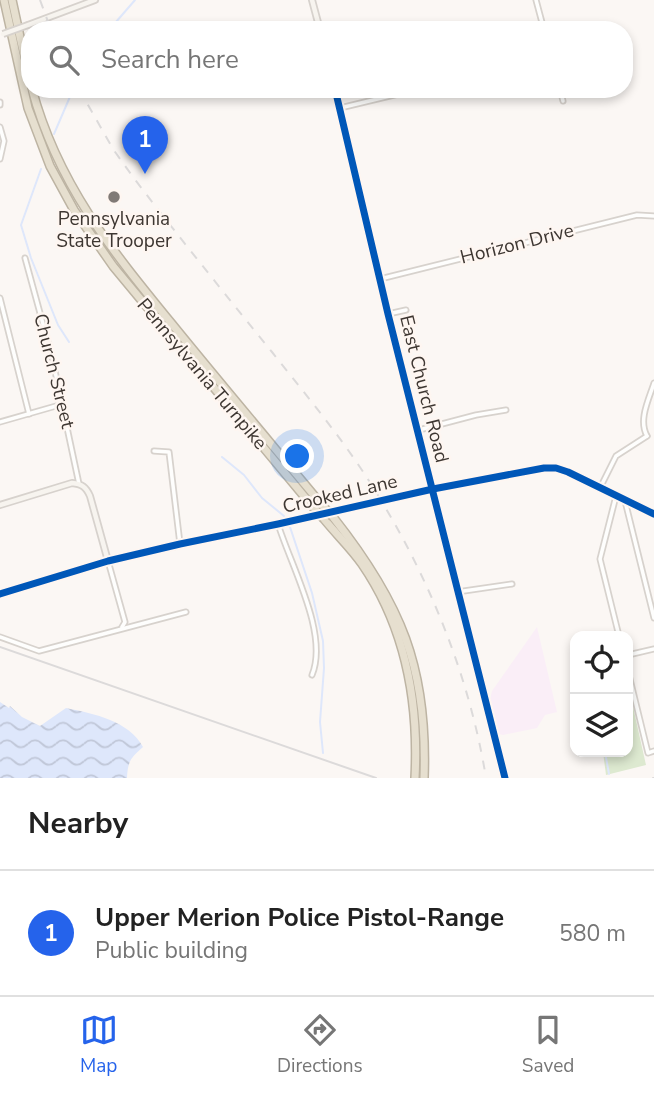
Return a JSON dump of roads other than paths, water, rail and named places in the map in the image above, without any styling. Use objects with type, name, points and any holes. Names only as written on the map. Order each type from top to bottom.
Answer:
[{"type":"highway","name":"Pennsylvania Turnpike","points":[[4,0],[21,76]]},
{"type":"highway","points":[[12,0],[21,42]]},
{"type":"highway","name":"Pennsylvania Turnpike","points":[[26,98],[50,166],[74,210],[113,267],[360,562],[383,599],[405,655],[414,706],[415,776]]},
{"type":"highway","name":"Pennsylvania Turnpike","points":[[35,98],[42,124],[62,171],[94,225],[130,273],[333,517],[375,574],[403,631],[421,700],[424,777]]},
{"type":"street","points":[[38,21],[95,0]]},
{"type":"street","points":[[312,0],[318,21]]},
{"type":"street","points":[[536,0],[542,21]]},
{"type":"street","points":[[1,34],[21,27]]},
{"type":"street","name":"East Church Road","points":[[337,98],[388,314],[505,778]]},
{"type":"street","points":[[340,108],[382,98]]},
{"type":"street","points":[[0,127],[4,141],[0,157]]},
{"type":"street","name":"Horizon Drive","points":[[380,279],[633,216],[654,216]]},
{"type":"street","name":"Church Street","points":[[25,258],[63,404],[79,484]]},
{"type":"street","points":[[0,301],[29,414]]},
{"type":"street","points":[[388,314],[406,310]]},
{"type":"street","points":[[600,488],[616,456],[649,437],[644,429],[643,419],[654,383]]},
{"type":"street","points":[[0,422],[63,404]]},
{"type":"street","points":[[419,430],[506,410]]},
{"type":"street","points":[[154,451],[169,452],[180,544]]},
{"type":"street","name":"Crooked Lane","points":[[108,561],[433,489],[550,467],[566,471],[654,514]]},
{"type":"street","points":[[0,505],[72,483],[85,487],[90,496],[125,622],[121,627]]},
{"type":"street","points":[[616,496],[600,559],[618,631]]},
{"type":"street","points":[[625,500],[654,618]]},
{"type":"street","points":[[278,524],[314,627],[317,659],[312,675]]},
{"type":"street","points":[[0,594],[108,561]]},
{"type":"street","points":[[457,592],[512,584]]},
{"type":"street","points":[[0,637],[39,651],[121,627],[186,612]]},
{"type":"street","points":[[633,654],[654,649]]},
{"type":"street","points":[[633,692],[648,753],[654,751]]},
{"type":"water","points":[[0,702],[40,726],[66,708],[99,716],[129,731],[143,747],[131,760],[127,778],[0,778]]},
{"type":"waterway","points":[[117,21],[135,0]]},
{"type":"waterway","points":[[54,134],[69,98]]},
{"type":"waterway","points":[[41,169],[21,225],[58,325],[69,342]]},
{"type":"waterway","points":[[222,457],[244,475],[262,498],[284,516]]},
{"type":"waterway","points":[[290,527],[312,593],[323,641],[320,722],[323,753]]},
{"type":"waterway","points":[[606,757],[609,774]]},
{"type":"tram line","points":[[0,647],[376,778]]},
{"type":"railway","points":[[40,0],[48,21]]},
{"type":"railway","points":[[84,98],[113,149],[133,177],[328,423],[398,529],[431,597],[459,668],[470,704],[486,778]]},
{"type":"place","name":"Upper Merion Police Pistol-Range","points":[[145,174]]},
{"type":"place","name":"Pennsylvania State Trooper","points":[[114,197]]}]
